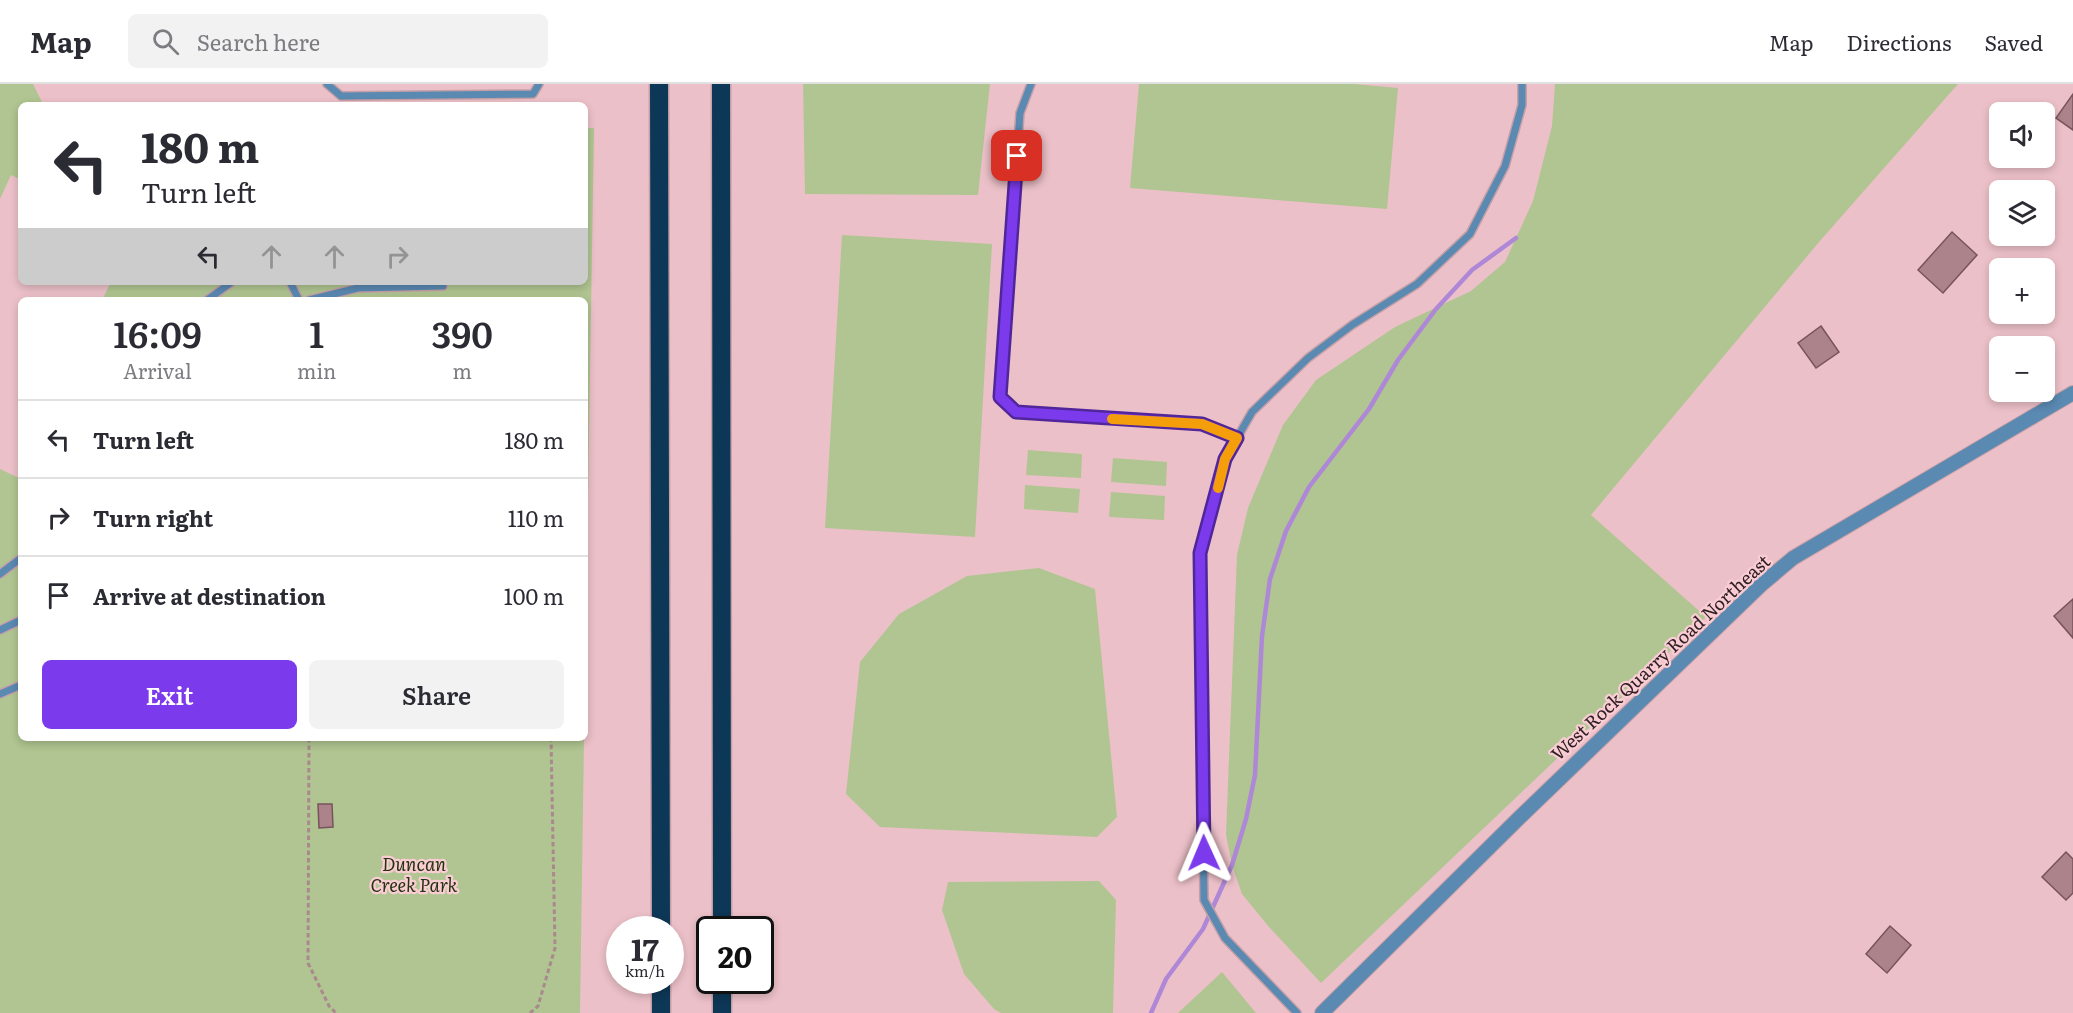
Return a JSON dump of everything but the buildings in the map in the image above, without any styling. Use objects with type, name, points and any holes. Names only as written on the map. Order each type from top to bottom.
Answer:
[{"type":"highway","points":[[659,84],[661,916]]},
{"type":"highway","points":[[721,84],[722,916]]},
{"type":"highway","points":[[661,994],[661,1013]]},
{"type":"highway","points":[[722,994],[722,1013]]},
{"type":"street","name":"West Rock Quarry Road Northeast","points":[[1322,1013],[1518,819],[1752,593],[1793,558],[2073,393]]},
{"type":"lane","points":[[327,84],[341,96],[533,94],[539,84]]},
{"type":"lane","points":[[1031,84],[1020,113],[1000,397],[1016,412],[1202,424],[1237,438]]},
{"type":"lane","points":[[1297,1013],[1225,939],[1204,900],[1200,553],[1225,459],[1252,412],[1308,358],[1352,325],[1417,284],[1470,234],[1505,166],[1522,105],[1522,84]]},
{"type":"lane","points":[[211,297],[228,285]]},
{"type":"lane","points":[[321,297],[358,288],[442,286]]},
{"type":"lane","points":[[0,574],[18,560]]},
{"type":"lane","points":[[0,630],[18,621]]},
{"type":"lane","points":[[0,694],[18,686]]},
{"type":"path","points":[[309,741],[308,963],[329,1006],[336,1013]]},
{"type":"path","points":[[530,1013],[538,1006],[555,948],[551,741]]},
{"type":"green space","points":[[0,84],[33,84],[42,102],[18,102],[18,178],[11,175],[0,199]]},
{"type":"green space","points":[[803,84],[990,84],[978,195],[805,194]]},
{"type":"green space","points":[[1139,84],[1354,84],[1398,88],[1387,209],[1130,188]]},
{"type":"green space","points":[[1555,84],[1958,84],[1819,242],[1591,515],[1706,617],[1321,983],[1242,894],[1232,865],[1226,835],[1237,555],[1248,508],[1283,425],[1316,380],[1395,327],[1471,291],[1505,262],[1533,201],[1552,126]]},
{"type":"green space","points":[[588,128],[594,128],[588,498],[588,297],[104,297],[110,285],[588,285]]},
{"type":"green space","points":[[842,235],[992,244],[975,537],[825,528]]},
{"type":"green space","points":[[1028,450],[1082,454],[1081,478],[1026,475]]},
{"type":"green space","points":[[1113,458],[1167,462],[1166,486],[1111,482]]},
{"type":"green space","name":"Duncan Creek Park","points":[[0,469],[18,478],[18,741],[584,741],[580,1013],[0,1013]]},
{"type":"green space","points":[[1025,485],[1080,489],[1078,513],[1024,509]]},
{"type":"green space","points":[[1111,492],[1165,496],[1164,520],[1109,517]]},
{"type":"green space","points":[[1039,568],[1095,589],[1117,817],[1097,837],[880,827],[846,794],[860,662],[899,614],[967,576]]},
{"type":"green space","points":[[1099,881],[1116,900],[1113,1013],[1001,1013],[994,1009],[964,974],[942,910],[948,882]]},
{"type":"green space","points":[[1222,972],[1256,1013],[1178,1013]]},
{"type":"waterway","points":[[1151,1013],[1166,979],[1203,929],[1232,865],[1246,819],[1255,775],[1262,636],[1270,579],[1286,531],[1309,487],[1369,409],[1398,360],[1436,309],[1472,270],[1516,238]]},
{"type":"slow traffic","points":[[1112,419],[1202,424],[1237,438],[1225,459],[1218,488]]},
{"type":"route","points":[[1017,156],[1000,397],[1016,412],[1202,424],[1237,438],[1225,459],[1200,553],[1204,853]]}]
